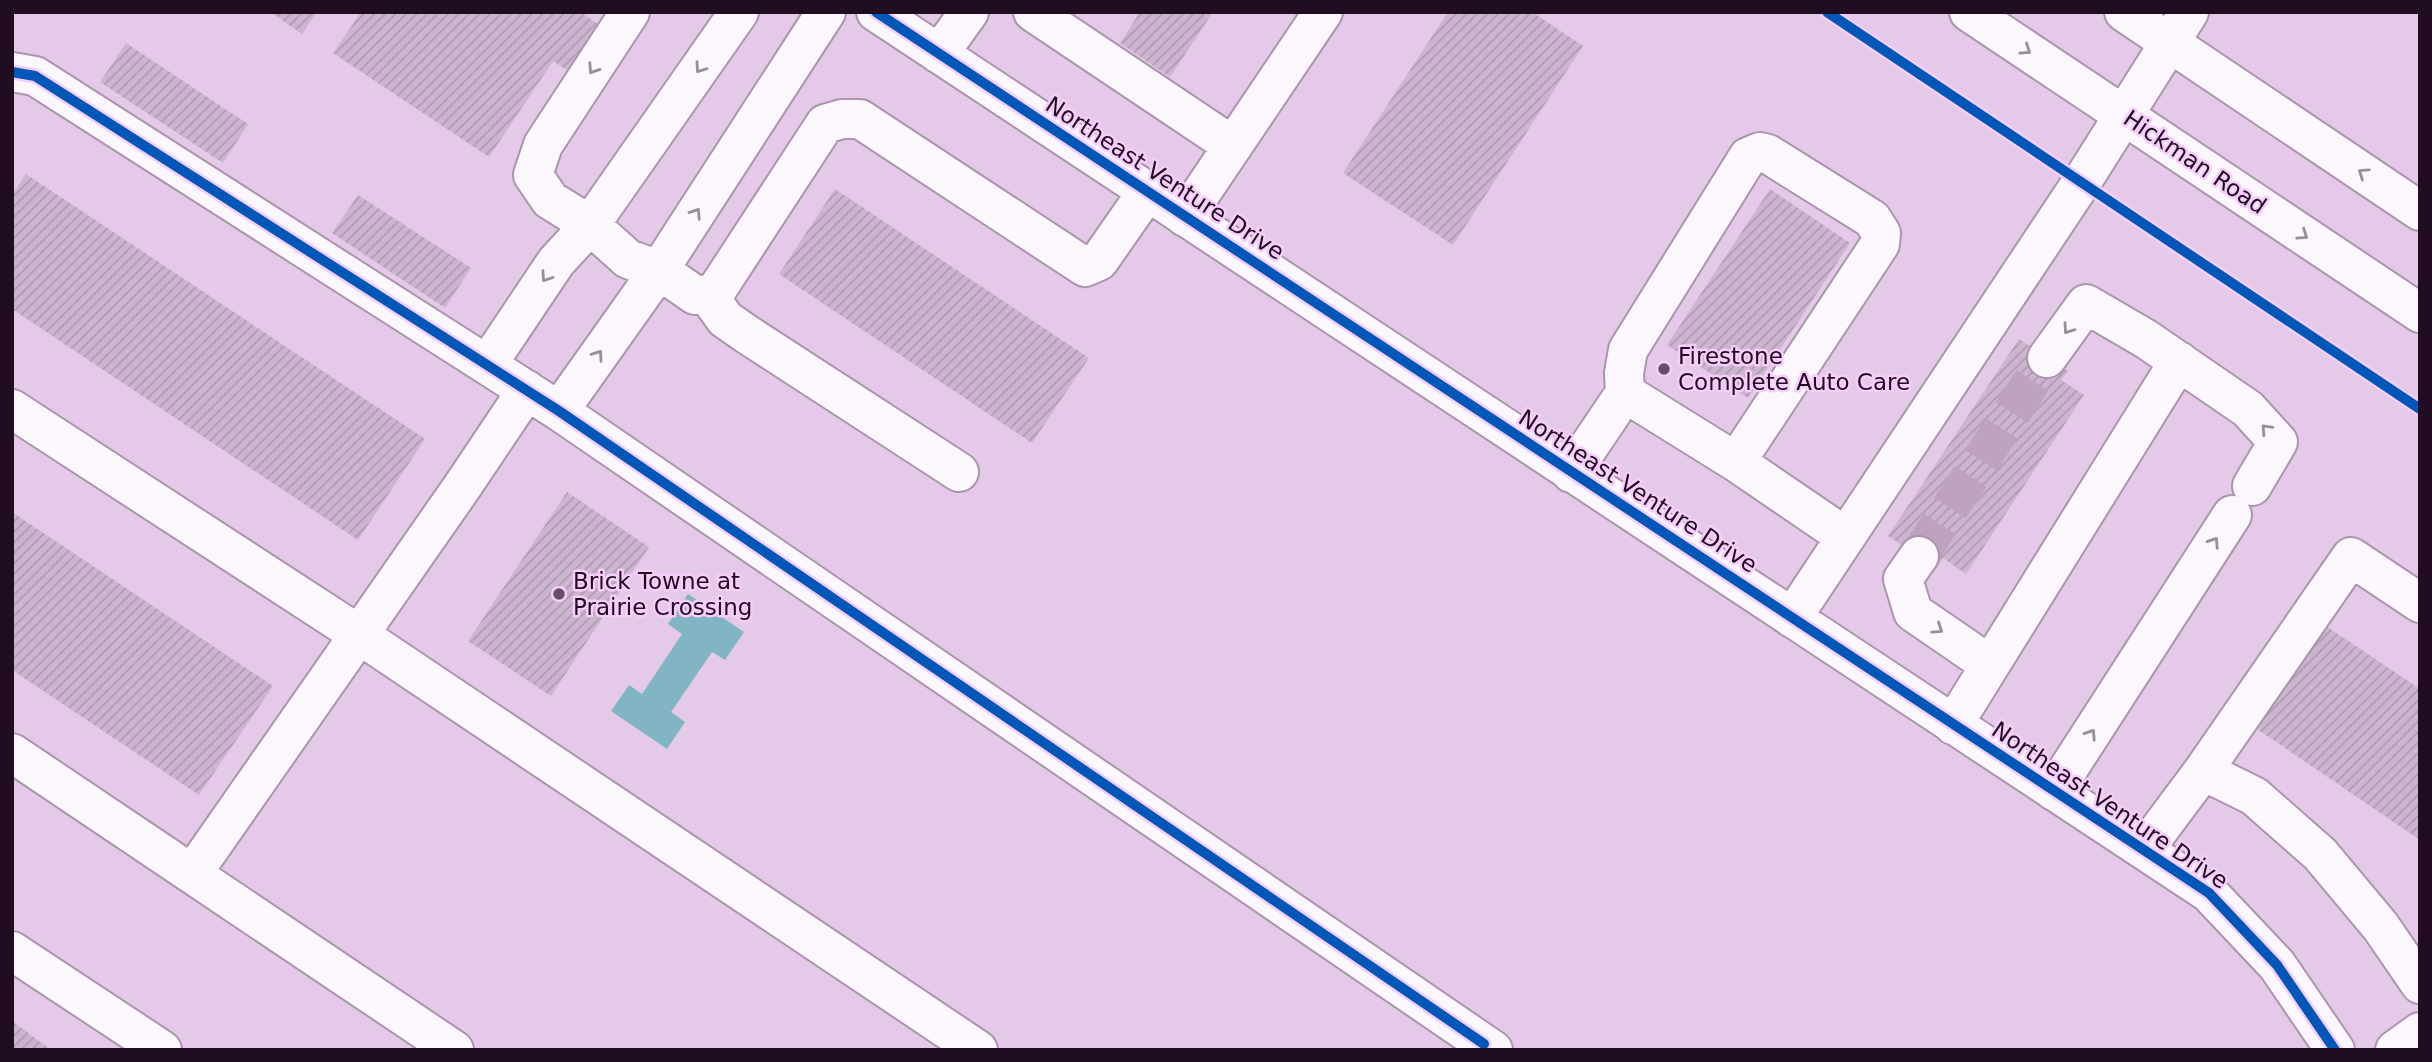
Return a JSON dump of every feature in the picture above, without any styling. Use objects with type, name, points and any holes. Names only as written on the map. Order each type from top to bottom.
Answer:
[{"type":"main road","points":[[630,12],[542,145],[533,175],[550,200],[590,225],[628,258],[659,270],[695,295],[708,295],[718,288],[825,124],[842,119],[860,119],[1085,267],[1099,261],[1147,192]]},
{"type":"main road","points":[[487,365],[556,262],[590,225],[739,12]]},
{"type":"main road","points":[[559,411],[659,270],[826,12]]},
{"type":"main road","name":"Northeast Venture Drive","points":[[876,12],[2209,893],[2277,965],[2334,1050]]},
{"type":"main road","points":[[939,54],[969,12]]},
{"type":"main road","points":[[1033,12],[1233,146]]},
{"type":"main road","points":[[1185,217],[1323,12]]},
{"type":"main road","name":"Hickman Road","points":[[1969,12],[2420,313]]},
{"type":"main road","points":[[2124,12],[2178,27],[2420,211]]},
{"type":"main road","points":[[1792,618],[2124,115],[2178,27]]},
{"type":"main road","points":[[12,72],[35,76],[559,411],[1486,1048]]},
{"type":"main road","points":[[1571,473],[1625,393],[1624,373],[1628,350],[1748,157],[1760,152],[1768,154],[1872,219],[1881,233],[1880,244],[1736,462]]},
{"type":"main road","points":[[708,295],[725,318],[745,333],[959,472]]},
{"type":"main road","points":[[2047,358],[2086,304],[2179,361],[2248,409],[2278,442],[2054,791]]},
{"type":"main road","points":[[1953,725],[2179,361]]},
{"type":"main road","points":[[192,874],[527,390]]},
{"type":"main road","points":[[1625,393],[1736,462],[1846,537]]},
{"type":"main road","points":[[12,409],[358,635],[978,1050]]},
{"type":"main road","points":[[1919,556],[1903,579],[1913,612],[1990,665]]},
{"type":"main road","points":[[2144,850],[2203,771],[2351,557],[2420,603]]},
{"type":"main road","points":[[12,753],[454,1050]]},
{"type":"main road","points":[[2203,771],[2254,796],[2320,853],[2381,927],[2420,984]]},
{"type":"main road","points":[[12,951],[163,1050]]},
{"type":"main road","points":[[2395,1050],[2420,1032]]},
{"type":"shaded area","points":[[688,594],[744,632],[725,660],[712,652],[671,712],[685,722],[667,749],[611,711],[629,685],[642,694],[682,634],[668,624]]},
{"type":"building","points":[[270,12],[317,12],[302,34]]},
{"type":"building","points":[[361,12],[580,12],[601,26],[570,72],[553,61],[489,157],[333,53]]},
{"type":"building","points":[[1140,12],[1213,12],[1170,77],[1120,43]]},
{"type":"building","points":[[1448,12],[1532,12],[1583,46],[1453,245],[1343,173]]},
{"type":"building","points":[[126,43],[248,124],[223,163],[100,82]]},
{"type":"building","points":[[26,174],[425,439],[358,540],[12,309],[12,195]]},
{"type":"building","points":[[835,189],[1089,358],[1032,443],[779,274]]},
{"type":"building","points":[[1770,189],[1850,243],[1748,398],[1667,345]]},
{"type":"building","points":[[358,195],[471,268],[445,308],[332,233]]},
{"type":"building","points":[[2019,339],[2068,371],[2061,380],[2084,395],[1966,574],[1943,558],[1937,568],[1888,536]]},
{"type":"building","name":"Brick Towne at Prairie Crossing","points":[[567,492],[649,547],[551,696],[468,641]]},
{"type":"building","points":[[12,512],[273,686],[199,795],[12,670]]},
{"type":"building","points":[[2326,626],[2420,689],[2420,840],[2257,729]]},
{"type":"building","points":[[12,1021],[51,1050],[12,1050]]},
{"type":"tunnel","points":[[1919,556],[2047,358]]},
{"type":"cycle path","points":[[876,12],[2209,893],[2277,965],[2335,1050]]},
{"type":"cycle path","points":[[1827,12],[2420,409]]},
{"type":"cycle path","points":[[12,72],[35,76],[559,411],[1484,1044]]},
{"type":"place","name":"Firestone Complete Auto Care","points":[[1664,369]]},
{"type":"place","name":"Brick Towne at Prairie Crossing","points":[[559,594]]}]
